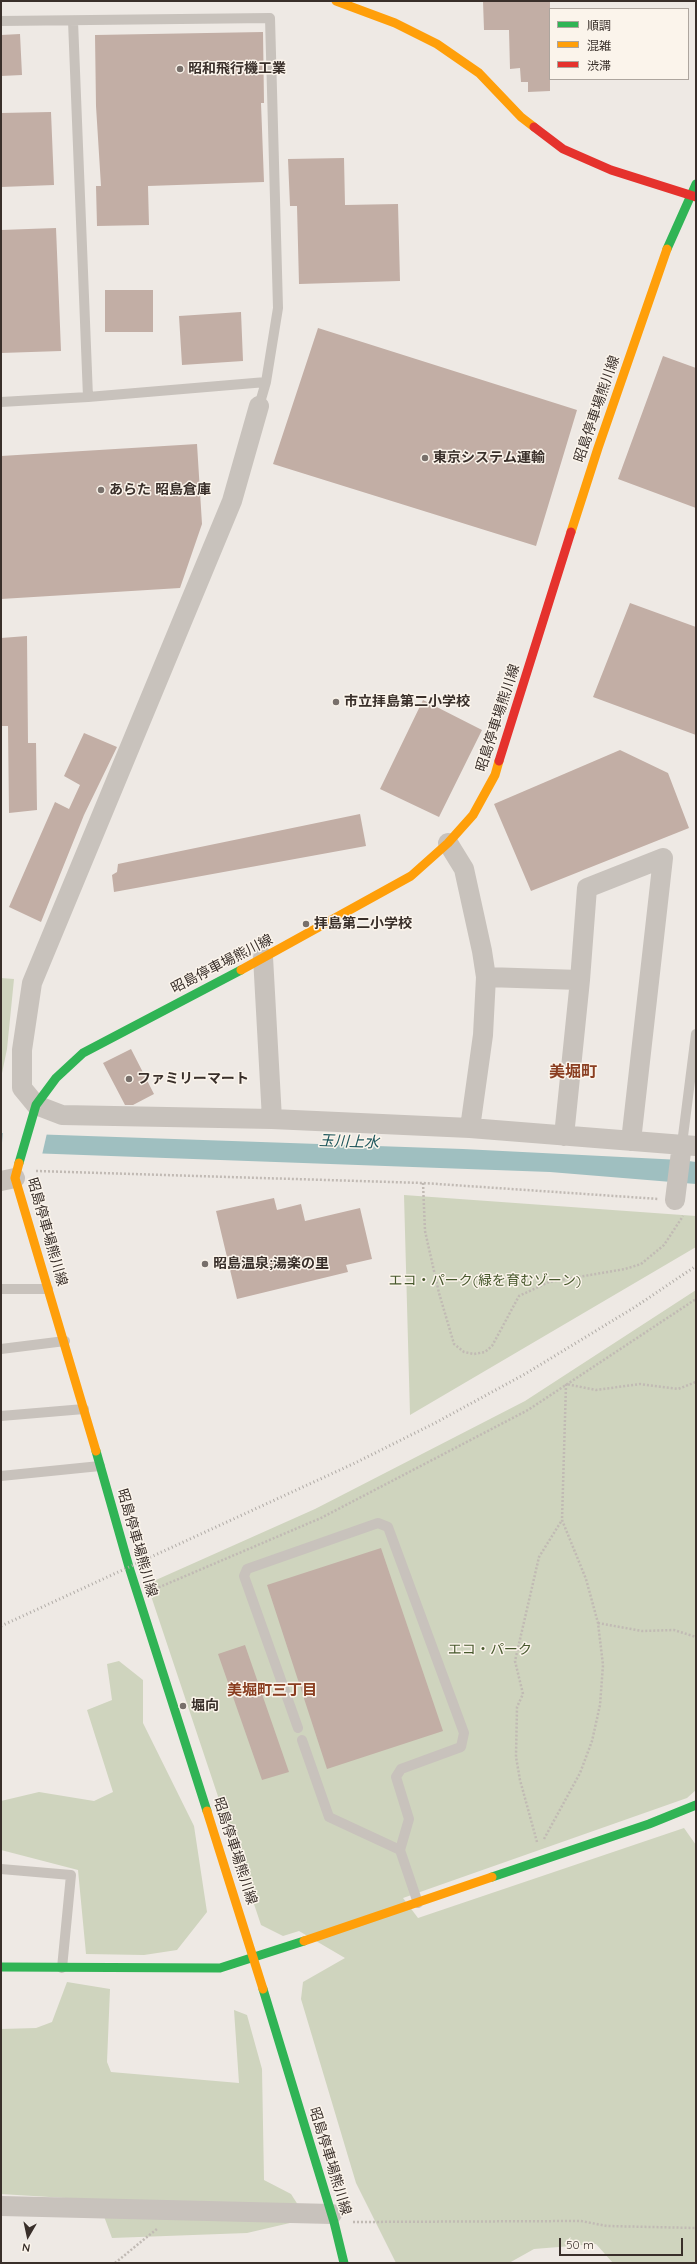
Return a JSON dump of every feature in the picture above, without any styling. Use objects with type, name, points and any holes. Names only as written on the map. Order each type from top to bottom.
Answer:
[{"type":"main road","points":[[336,1],[395,23],[437,44],[479,73],[521,117],[562,149],[611,170],[693,196]]},
{"type":"main road","name":"昭島停車場熊川線","points":[[344,2263],[333,2218],[254,1958],[138,1596],[65,1341],[48,1289],[8,1179],[20,1157],[28,1125],[36,1105],[56,1078],[83,1053],[262,957],[280,950],[411,876],[448,843],[473,815],[495,775],[598,448],[670,240],[693,196],[696,184]]},
{"type":"main road","points":[[1,1967],[220,1968],[418,1903],[649,1824],[696,1806]]},
{"type":"street","points":[[259,406],[232,501],[32,983],[22,1050],[22,1088],[36,1105],[62,1115],[272,1119],[470,1128],[689,1145],[680,1207]]},
{"type":"street","points":[[448,843],[464,869],[482,951],[486,977],[483,1035],[470,1128]]},
{"type":"street","points":[[564,1136],[580,980],[587,888],[663,858],[631,1141]]},
{"type":"street","points":[[262,957],[272,1119]]},
{"type":"street","points":[[486,977],[580,980]]},
{"type":"street","points":[[1,2206],[333,2218]]},
{"type":"lane","points":[[1,22],[270,18],[278,308],[266,382],[259,406]]},
{"type":"lane","points":[[73,21],[88,397]]},
{"type":"lane","points":[[1,402],[88,397],[266,382]]},
{"type":"lane","points":[[689,1145],[696,1034]]},
{"type":"lane","points":[[1,1289],[48,1289]]},
{"type":"lane","points":[[1,1349],[65,1341]]},
{"type":"lane","points":[[1,1416],[84,1409]]},
{"type":"lane","points":[[1,1476],[100,1466]]},
{"type":"lane","points":[[298,1728],[244,1576],[247,1569],[378,1523],[388,1527],[464,1733],[462,1747],[401,1769],[396,1777],[409,1819],[400,1850],[418,1903]]},
{"type":"lane","points":[[302,1740],[330,1817],[400,1850]]},
{"type":"lane","points":[[1,1869],[71,1875],[62,1968]]},
{"type":"path","points":[[34,1171],[423,1183],[680,1207],[664,1245],[641,1264],[625,1269],[549,1282],[519,1296],[492,1346],[485,1352],[474,1354],[464,1352],[454,1344],[439,1293],[426,1230],[423,1183]]},
{"type":"path","points":[[138,1596],[321,1518],[528,1410],[696,1299]]},
{"type":"path","points":[[566,1384],[596,1390],[640,1384],[678,1389],[696,1382]]},
{"type":"path","points":[[542,1842],[580,1773],[592,1741],[600,1705],[603,1665],[598,1623],[586,1578],[562,1520],[566,1384]]},
{"type":"path","points":[[538,1849],[520,1780],[516,1757],[517,1707],[523,1694],[515,1662],[539,1557],[562,1520]]},
{"type":"path","points":[[598,1623],[642,1631],[674,1630],[696,1637]]},
{"type":"path","points":[[333,2218],[581,2221],[607,2226],[696,2228]]},
{"type":"green space","points":[[1,978],[14,979],[7,1049],[1,1078]]},
{"type":"green space","name":"エコ・パーク(緑を育むゾーン)","points":[[404,1195],[696,1216],[696,1247],[410,1415]]},
{"type":"green space","name":"エコ・パーク","points":[[696,1290],[696,1790],[687,1798],[403,1898],[418,1918],[684,1828],[696,1845],[696,2263],[613,2263],[596,2244],[534,2249],[509,2263],[396,2263],[356,2183],[301,1999],[303,1982],[345,1958],[299,1931],[283,1936],[261,1925],[147,1584],[315,1509],[525,1401]]},
{"type":"green space","points":[[119,1661],[143,1680],[143,1723],[194,1826],[207,1912],[177,1950],[144,1955],[86,1954],[78,1870],[1,1850],[1,1801],[39,1792],[94,1801],[113,1792],[87,1710],[112,1700],[107,1664]]},
{"type":"green space","points":[[67,1982],[110,1989],[107,2062],[111,2072],[239,2083],[234,2010],[247,2015],[262,2069],[264,2180],[291,2194],[307,2219],[247,2233],[112,2238],[98,2200],[1,2194],[1,2029],[36,2028],[52,2022]]},
{"type":"water","points":[[1,1133],[463,1149],[681,1160],[696,1162],[696,1184],[550,1172],[1,1152]]},
{"type":"pier","points":[[3,1131],[47,1133],[42,1155],[1,1154]]},
{"type":"building","points":[[483,1],[550,1],[550,91],[528,92],[528,82],[521,82],[520,68],[510,69],[509,30],[484,30]]},
{"type":"building","points":[[263,32],[264,103],[261,103],[264,182],[148,186],[149,225],[97,226],[96,186],[101,186],[96,106],[95,35]]},
{"type":"building","points":[[20,34],[22,75],[1,76],[1,35]]},
{"type":"building","points":[[51,112],[54,185],[1,187],[1,113]]},
{"type":"building","points":[[344,158],[345,205],[398,204],[400,281],[299,284],[297,206],[290,206],[288,159]]},
{"type":"building","points":[[56,228],[61,351],[1,353],[1,230]]},
{"type":"building","points":[[105,290],[153,290],[153,332],[105,332]]},
{"type":"building","points":[[241,312],[243,361],[182,365],[179,316]]},
{"type":"building","points":[[318,328],[577,410],[536,546],[273,464]]},
{"type":"building","points":[[663,356],[696,368],[696,508],[618,479]]},
{"type":"building","name":"あらた 昭島倉庫","points":[[197,444],[202,524],[180,588],[1,599],[1,456]]},
{"type":"building","points":[[630,603],[696,627],[696,735],[593,697]]},
{"type":"building","points":[[27,636],[28,743],[36,743],[37,810],[9,813],[8,726],[1,726],[1,638]]},
{"type":"building","points":[[423,700],[482,730],[439,817],[380,789]]},
{"type":"building","points":[[84,733],[117,747],[84,815],[41,922],[9,907],[55,802],[69,809],[80,785],[64,776]]},
{"type":"building","points":[[620,750],[668,773],[689,828],[531,891],[494,804]]},
{"type":"building","points":[[360,814],[366,846],[114,892],[112,875],[117,872],[118,864]]},
{"type":"building","name":"ファミリーマート","points":[[131,1049],[154,1094],[133,1105],[125,1105],[103,1063]]},
{"type":"building","points":[[274,1198],[277,1210],[301,1204],[305,1221],[360,1208],[372,1259],[346,1265],[348,1272],[237,1299],[216,1211]]},
{"type":"building","points":[[381,1548],[443,1731],[327,1769],[267,1585]]},
{"type":"building","points":[[245,1645],[289,1772],[262,1780],[218,1654]]},
{"type":"railway","points":[[1,1626],[355,1463],[435,1423],[525,1374],[635,1307],[696,1266]]},
{"type":"traffic: fast","points":[[667,249],[696,184]]},
{"type":"traffic: fast","points":[[19,1163],[36,1105],[56,1078],[83,1053],[241,970]]},
{"type":"traffic: fast","points":[[96,1451],[129,1567],[207,1811]]},
{"type":"traffic: fast","points":[[492,1877],[649,1824],[696,1805]]},
{"type":"traffic: fast","points":[[1,1967],[220,1968],[304,1941]]},
{"type":"traffic: fast","points":[[263,1989],[334,2222],[344,2263]]},
{"type":"traffic: slow","points":[[336,1],[395,23],[437,44],[479,73],[521,117],[534,127]]},
{"type":"traffic: slow","points":[[571,532],[598,448],[667,249]]},
{"type":"traffic: slow","points":[[241,970],[411,876],[448,843],[473,815],[495,775],[499,761]]},
{"type":"traffic: slow","points":[[19,1163],[15,1178],[96,1451]]},
{"type":"traffic: slow","points":[[207,1811],[263,1989]]},
{"type":"traffic: slow","points":[[304,1941],[492,1877]]},
{"type":"traffic: jam","points":[[534,127],[563,149],[611,170],[696,197]]},
{"type":"traffic: jam","points":[[499,761],[571,532]]},
{"type":"place","name":"昭和飛行機工業","points":[[180,69]]},
{"type":"place","name":"東京システム運輸","points":[[425,458]]},
{"type":"place","name":"あらた 昭島倉庫","points":[[101,490]]},
{"type":"place","name":"市立拝島第二小学校","points":[[336,702]]},
{"type":"place","name":"拝島第二小学校","points":[[306,924]]},
{"type":"place","name":"ファミリーマート","points":[[129,1079]]},
{"type":"place","name":"昭島温泉;湯楽の里","points":[[205,1264]]},
{"type":"place","name":"堀向","points":[[183,1706]]},
{"type":"district","name":"美堀町","points":[[573,1072]]},
{"type":"district","name":"美堀町三丁目","points":[[272,1690]]},
{"type":"water label","name":"玉川上水","points":[[349,1142]]}]
